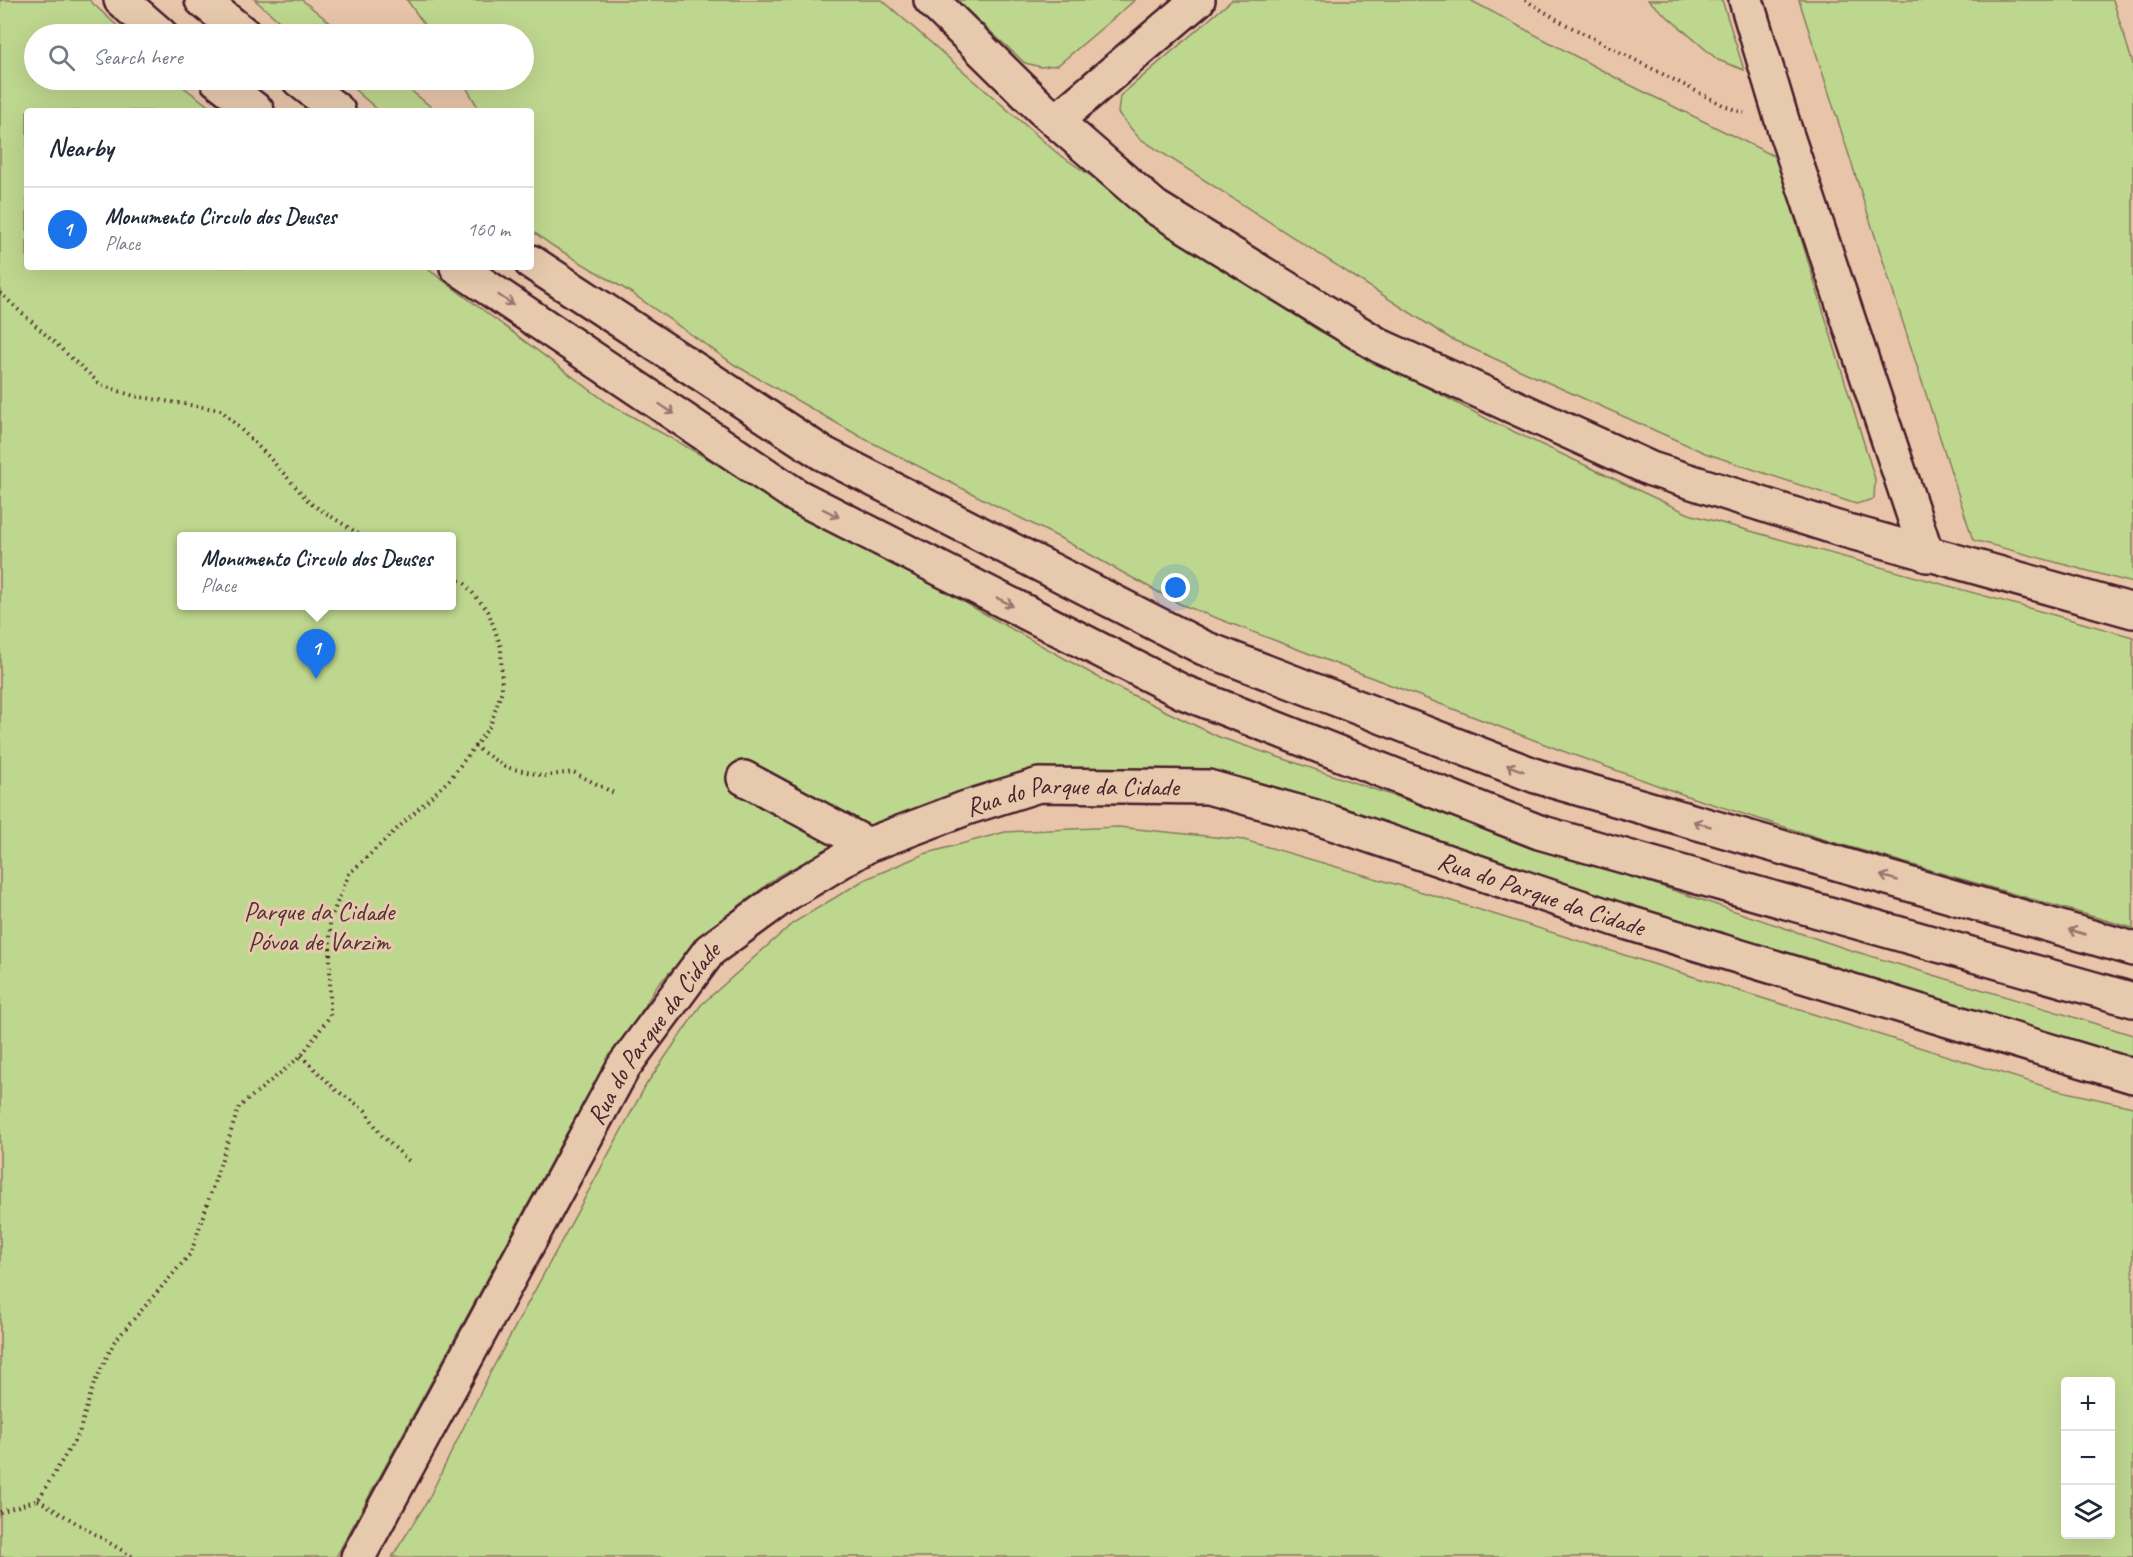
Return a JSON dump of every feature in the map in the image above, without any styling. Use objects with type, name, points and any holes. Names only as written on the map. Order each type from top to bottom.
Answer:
[{"type":"street","points":[[121,0],[149,24]]},
{"type":"street","points":[[202,0],[232,24]]},
{"type":"street","points":[[931,0],[1056,121],[1155,207],[1380,346],[1651,469],[1927,555],[2133,611]]},
{"type":"street","points":[[1056,121],[1198,0]]},
{"type":"street","points":[[1746,0],[1784,127],[1927,555]]},
{"type":"street","points":[[230,90],[253,108]]},
{"type":"street","points":[[312,90],[334,108]]},
{"type":"street","points":[[534,264],[822,453],[1204,648],[1536,776],[2133,949]]},
{"type":"street","points":[[461,270],[797,496],[1183,692],[1539,832],[2133,1000]]},
{"type":"street","points":[[744,778],[868,845]]},
{"type":"street","name":"Rua do Parque da Cidade","points":[[358,1557],[624,1066],[710,950],[788,893],[868,845],[966,808],[1039,785],[1208,787],[1312,816],[1622,921],[2133,1076]]},
{"type":"path","points":[[1525,0],[1563,23],[1725,106],[1784,127]]},
{"type":"path","points":[[0,293],[101,385],[134,396],[221,410],[268,456],[310,503],[354,532]]},
{"type":"path","points":[[0,1512],[38,1500],[79,1433],[93,1386],[114,1342],[191,1253],[239,1107],[300,1056],[330,1016],[330,920],[349,874],[450,779],[490,726],[502,690],[501,647],[488,611],[465,584],[456,579]]},
{"type":"path","points":[[474,746],[505,767],[544,776],[573,772],[614,793]]},
{"type":"path","points":[[300,1056],[336,1090],[365,1110],[381,1136],[411,1163]]},
{"type":"path","points":[[38,1500],[133,1557]]},
{"type":"green space","name":"Parque da Cidade Póvoa de Varzim","points":[[0,0],[89,0],[115,24],[24,24],[24,90],[187,90],[211,108],[24,108],[24,270],[429,270],[608,403],[1112,685],[1219,737],[1847,949],[2133,1035],[2133,1058],[1769,949],[1209,772],[1036,768],[957,793],[884,821],[778,876],[714,925],[657,986],[565,1136],[336,1557],[0,1557]]},
{"type":"green space","points":[[255,0],[302,0],[332,24],[283,24]]},
{"type":"green space","points":[[407,0],[882,0],[1057,153],[1316,329],[1489,420],[1689,514],[2133,637],[2133,928],[1829,841],[1690,797],[1560,750],[1180,604],[1060,538],[861,437],[735,365],[630,292],[534,232],[534,108],[478,108],[468,90],[534,90],[534,24],[424,24]]},
{"type":"green space","points":[[956,0],[1135,0],[1058,65],[1041,67],[1025,63]]},
{"type":"green space","points":[[1232,0],[1470,0],[1624,82],[1776,157],[1875,479],[1874,499],[1856,504],[1705,453],[1451,339],[1139,138],[1118,113],[1120,96]]},
{"type":"green space","points":[[1648,0],[1722,0],[1744,70],[1718,60]]},
{"type":"green space","points":[[1799,0],[2113,0],[2133,64],[2133,583],[1973,540]]},
{"type":"green space","points":[[355,90],[410,90],[432,108],[376,108]]},
{"type":"green space","points":[[1118,827],[1244,840],[1429,894],[2053,1089],[2133,1107],[2133,1557],[392,1557],[427,1502],[489,1375],[646,1085],[701,1005],[793,923],[864,880],[924,854],[1005,832]]},
{"type":"place","name":"Monumento Circulo dos Deuses","points":[[316,679]]}]
